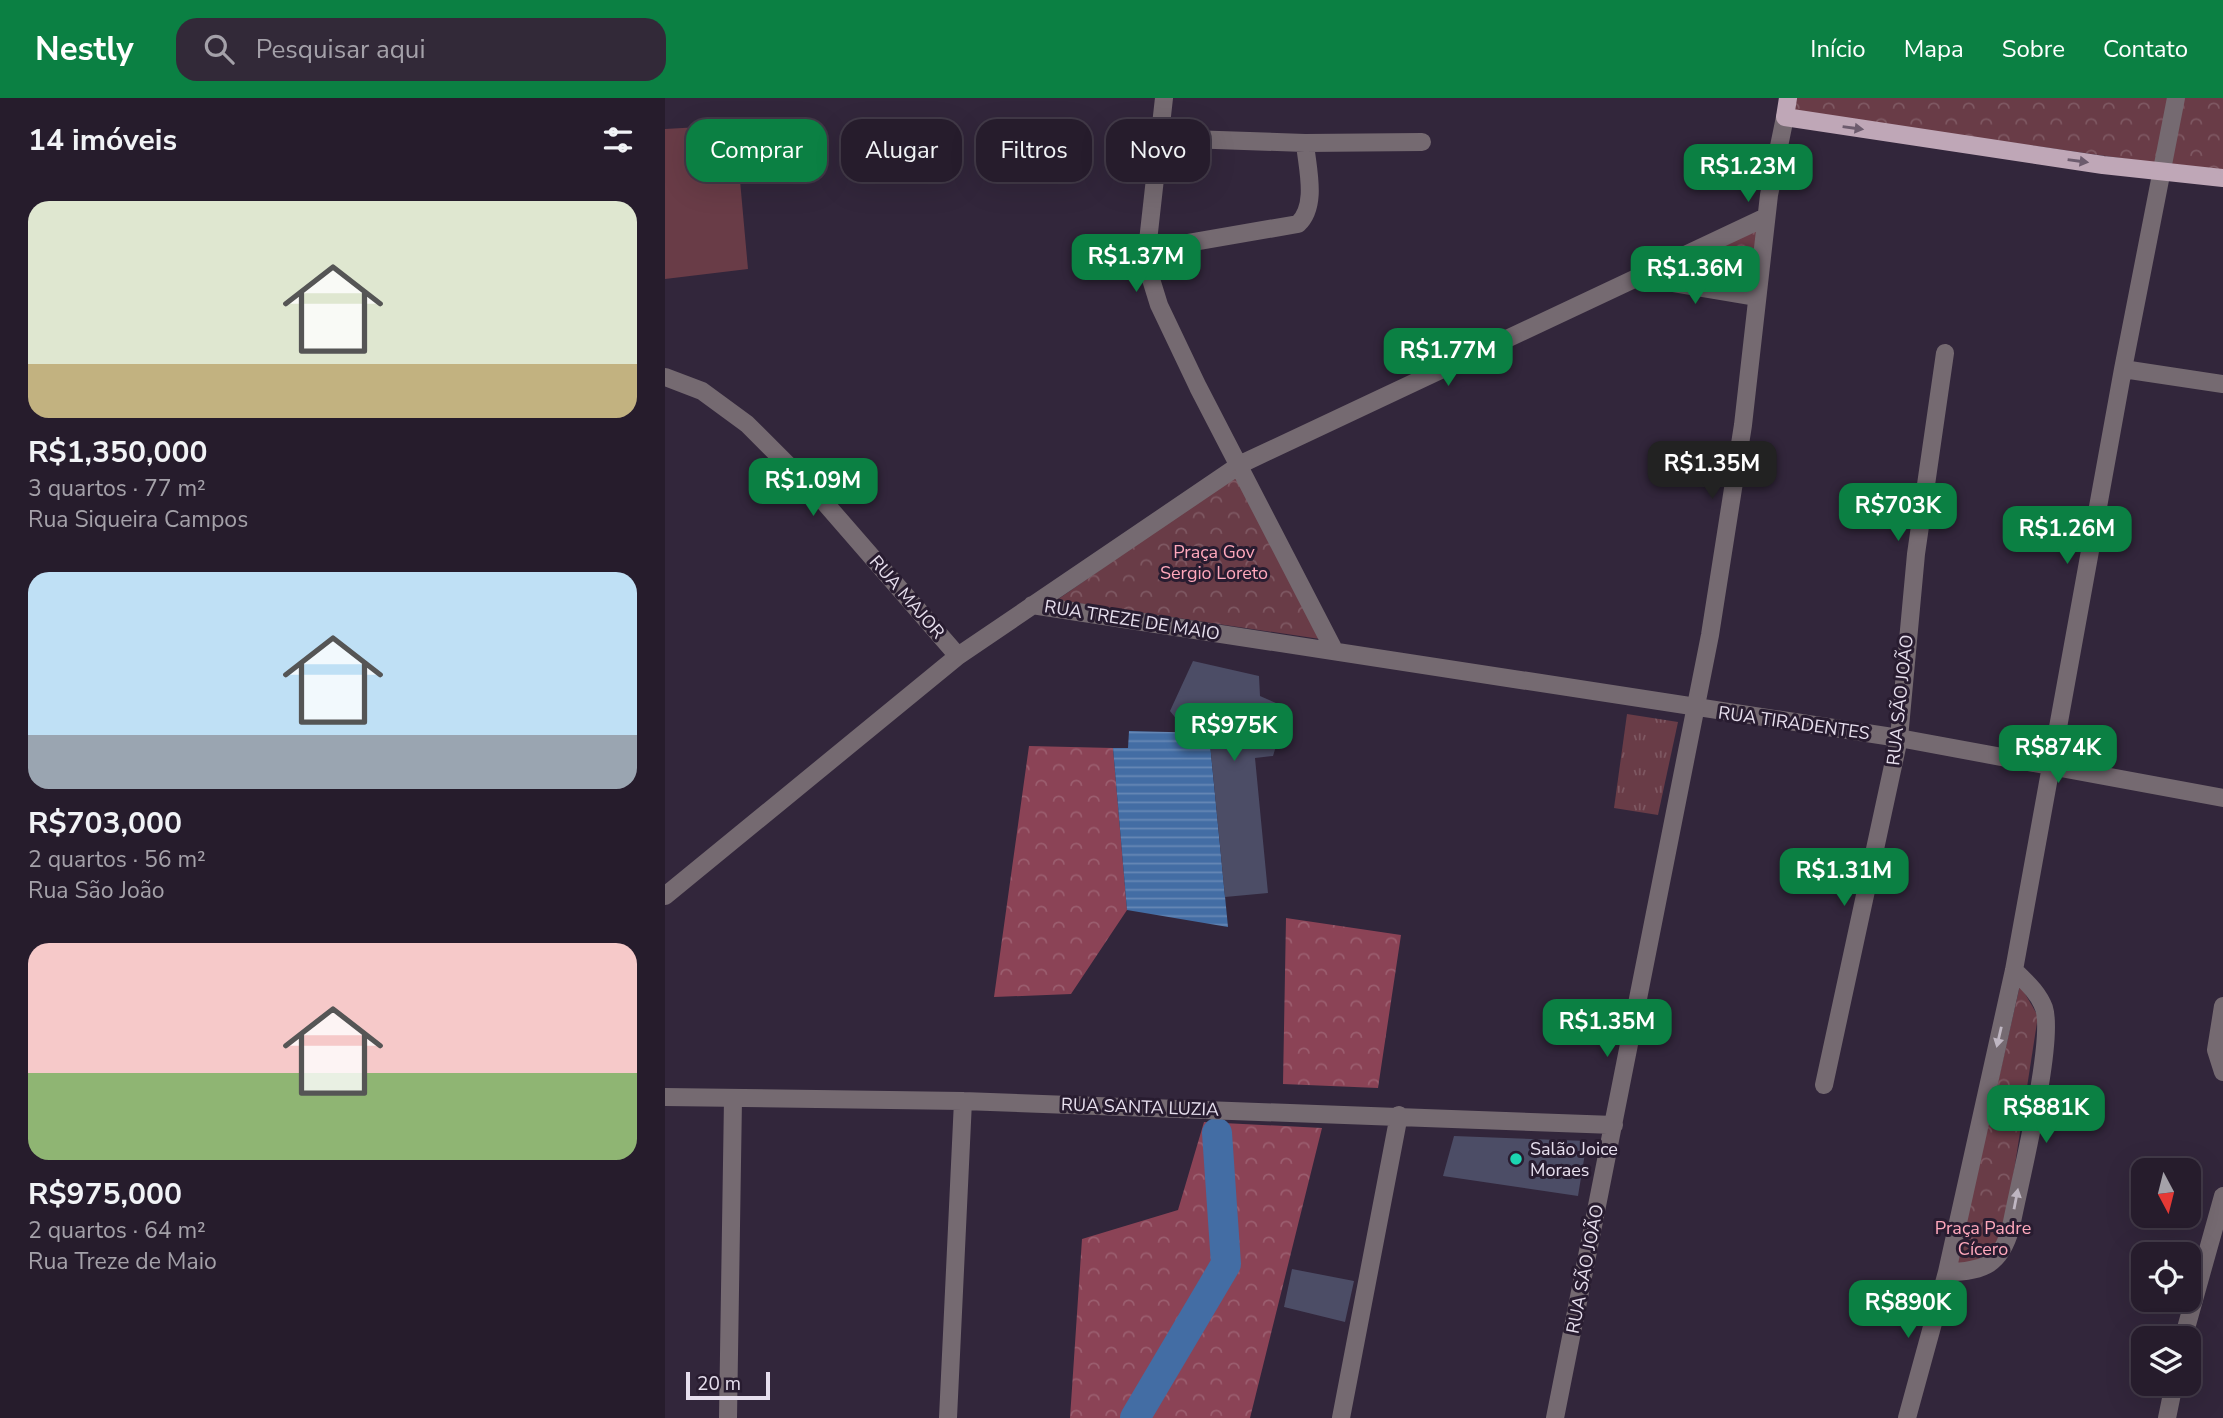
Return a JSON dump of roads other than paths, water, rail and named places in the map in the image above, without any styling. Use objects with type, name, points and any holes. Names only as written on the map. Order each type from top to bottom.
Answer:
[{"type":"main road","points":[[1788,98],[1785,117],[2102,165],[2223,178]]},
{"type":"street","points":[[1161,119],[1164,98]]},
{"type":"street","points":[[1907,1418],[1947,1272],[2014,970],[2123,369],[2176,98]]},
{"type":"street","name":"RUA SÃO JOÃO","points":[[1556,1418],[1695,708],[1743,425],[1766,217],[1785,117]]},
{"type":"street","points":[[1210,140],[1305,143],[1422,142]]},
{"type":"street","points":[[1147,250],[1281,230],[1298,224],[1307,211],[1310,200],[1305,143]]},
{"type":"street","points":[[1154,182],[1147,250],[1150,276],[1159,305],[1334,650]]},
{"type":"street","points":[[1032,605],[1241,464],[1766,217]]},
{"type":"street","points":[[1638,277],[1757,297]]},
{"type":"street","name":"RUA SÃO JOÃO","points":[[1824,1085],[1899,737],[1916,554],[1945,353]]},
{"type":"street","points":[[2123,369],[2223,384]]},
{"type":"street","name":"RUA MAJOR","points":[[665,377],[702,391],[747,424],[818,495],[958,656]]},
{"type":"street","name":"RUA TREZE DE MAIO","points":[[665,896],[958,656],[1032,605],[1695,708]]},
{"type":"street","name":"RUA TIRADENTES","points":[[1695,708],[1899,737],[2223,798]]},
{"type":"street","points":[[1947,1272],[1963,1272],[1990,1264],[2001,1255],[2011,1227],[2046,1042],[2045,1011],[2037,993],[2014,970]]},
{"type":"street","points":[[2223,1006],[2216,1050],[2223,1072]]},
{"type":"street","name":"RUA SANTA LUZIA","points":[[665,1097],[963,1101],[1614,1125]]},
{"type":"street","points":[[728,1418],[733,1099]]},
{"type":"street","points":[[948,1418],[963,1101]]},
{"type":"street","points":[[1341,1418],[1399,1115]]},
{"type":"street","points":[[2187,1326],[2223,1196]]},
{"type":"street","points":[[2167,1418],[2172,1396]]},
{"type":"water","points":[[1129,731],[1209,733],[1228,927],[1127,910],[1113,748],[1128,748]]},
{"type":"waterway","points":[[1135,1418],[1226,1264],[1217,1133]]},
{"type":"place","name":"Salão Joice Moraes","points":[[1516,1159]]},
{"type":"park label","name":"Praça Gov Sergio Loreto","points":[[1214,562]]},
{"type":"park label","name":"Praça Padre Cícero","points":[[1983,1238]]}]
